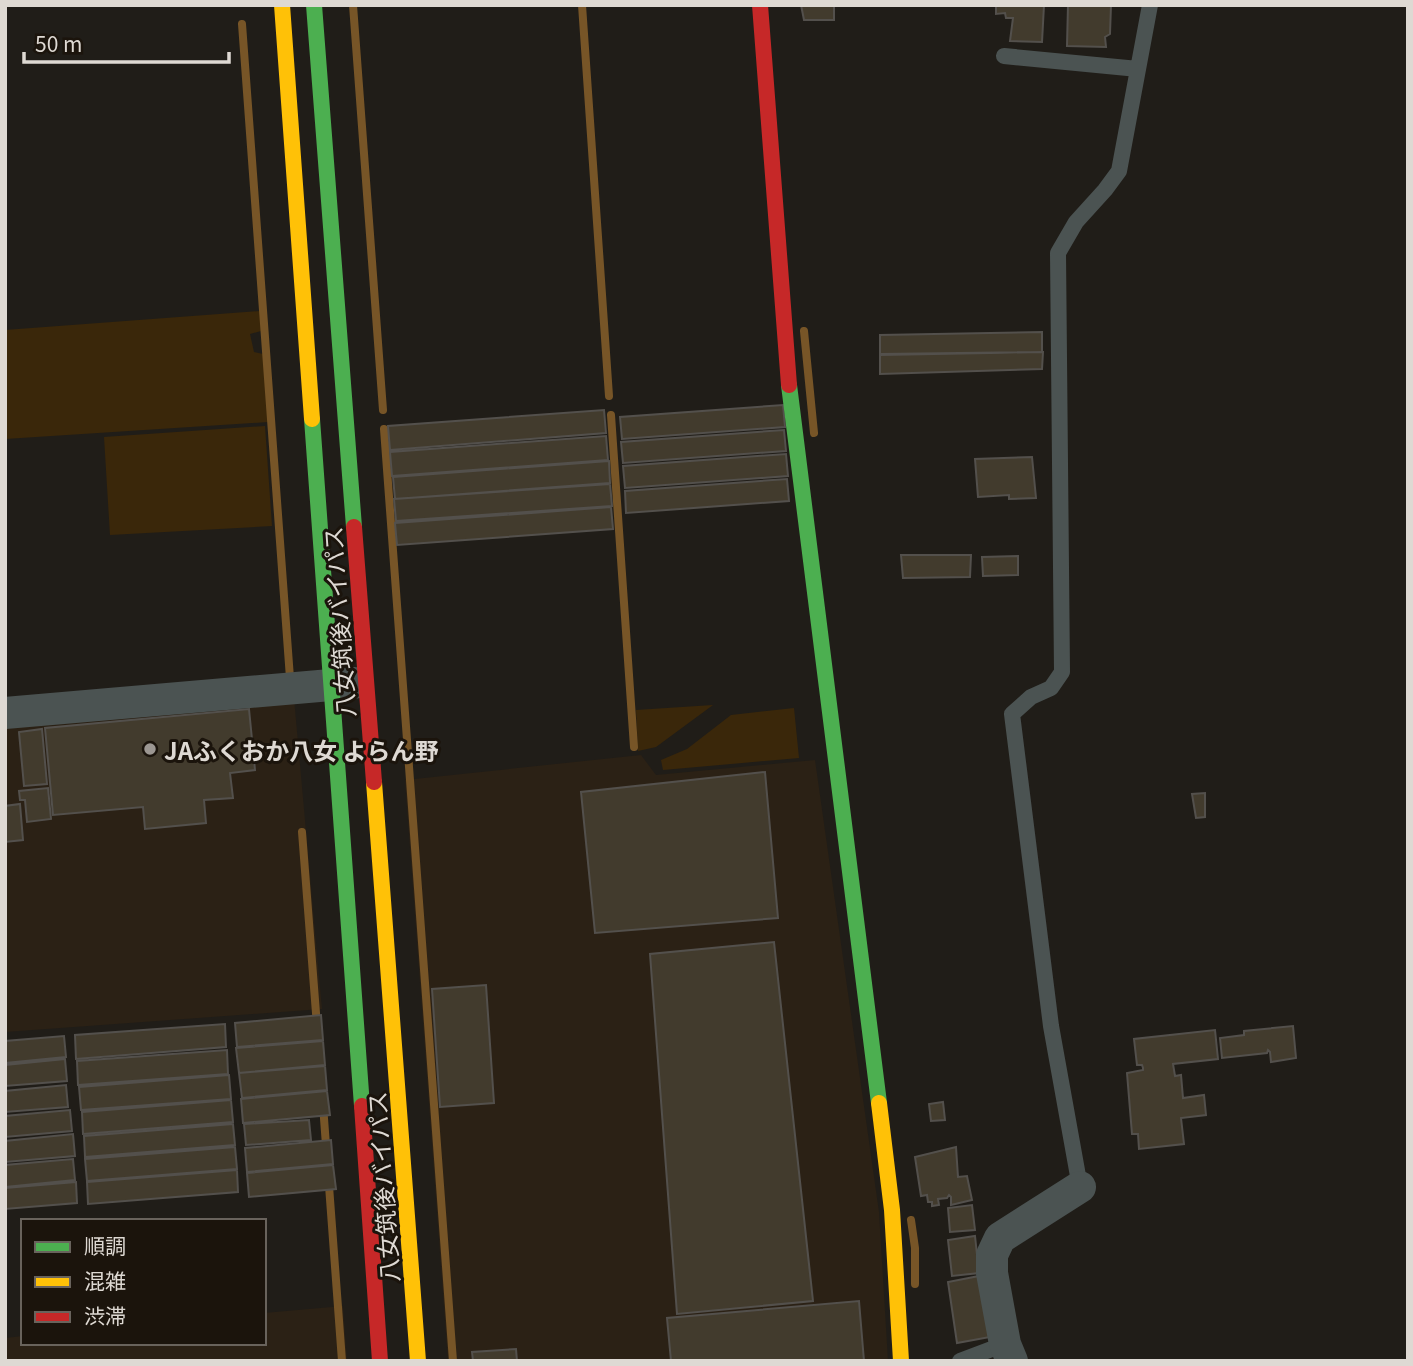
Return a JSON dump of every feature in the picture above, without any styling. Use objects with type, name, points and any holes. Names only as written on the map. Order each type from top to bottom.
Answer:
[{"type":"main road","name":"八女筑後バイパス","points":[[282,5],[380,1361]]},
{"type":"main road","name":"八女筑後バイパス","points":[[314,5],[418,1361]]},
{"type":"main road","points":[[760,5],[790,391],[892,1210],[901,1361]]},
{"type":"street","points":[[5,713],[366,682]]},
{"type":"street","points":[[1008,1352],[992,1273],[992,1255],[1000,1238],[1080,1187]]},
{"type":"lane","points":[[1080,1187],[1051,1026],[1012,714],[1031,697],[1051,688],[1062,672],[1058,253],[1076,222],[1119,171],[1150,5]]},
{"type":"lane","points":[[1004,56],[1138,69]]},
{"type":"lane","points":[[960,1361],[1008,1352]]},
{"type":"shaded area","points":[[260,311],[261,331],[250,334],[254,352],[263,354],[268,422],[5,439],[5,330]]},
{"type":"shaded area","points":[[265,426],[272,526],[110,535],[104,437]]},
{"type":"shaded area","points":[[294,698],[322,1009],[5,1032],[5,717]]},
{"type":"shaded area","points":[[713,705],[656,747],[638,751],[636,710]]},
{"type":"shaded area","points":[[794,708],[799,758],[663,770],[661,760],[687,749],[731,715]]},
{"type":"shaded area","points":[[641,755],[656,775],[815,760],[879,1212],[888,1361],[448,1361],[405,780]]},
{"type":"shaded area","points":[[343,1306],[347,1361],[5,1361],[5,1338],[21,1336],[21,1345],[266,1345],[266,1313]]},
{"type":"building","points":[[801,5],[834,5],[834,20],[804,20]]},
{"type":"building","points":[[996,5],[1044,5],[1042,42],[1010,41],[1013,18],[1006,18],[1005,13],[996,14]]},
{"type":"building","points":[[1068,5],[1111,5],[1110,34],[1105,37],[1106,47],[1067,46]]},
{"type":"building","points":[[1042,332],[1042,352],[880,354],[880,335]]},
{"type":"building","points":[[1043,352],[1042,369],[880,374],[880,355]]},
{"type":"building","points":[[783,405],[785,427],[622,439],[620,417]]},
{"type":"building","points":[[604,410],[606,433],[390,450],[388,426]]},
{"type":"building","points":[[784,430],[786,451],[623,463],[621,442]]},
{"type":"building","points":[[606,436],[608,460],[392,476],[390,452]]},
{"type":"building","points":[[786,454],[788,476],[625,488],[623,466]]},
{"type":"building","points":[[1032,457],[1036,498],[1009,499],[1009,495],[978,497],[975,459]]},
{"type":"building","points":[[609,461],[610,483],[395,499],[393,477]]},
{"type":"building","points":[[787,479],[789,501],[626,513],[625,491]]},
{"type":"building","points":[[610,484],[612,506],[396,521],[394,499]]},
{"type":"building","points":[[611,507],[613,529],[397,545],[395,523]]},
{"type":"building","points":[[901,555],[971,555],[970,577],[903,578]]},
{"type":"building","points":[[1018,556],[1018,575],[983,576],[982,557]]},
{"type":"building","name":"JAふくおか八女 よらん野","points":[[249,709],[255,770],[230,773],[233,798],[204,800],[206,823],[145,829],[143,807],[53,815],[45,728]]},
{"type":"building","points":[[42,729],[47,784],[24,786],[19,732]]},
{"type":"building","points":[[765,772],[778,918],[595,933],[581,792]]},
{"type":"building","points":[[48,788],[51,819],[27,822],[25,800],[20,800],[19,791]]},
{"type":"building","points":[[1205,793],[1205,817],[1196,818],[1192,794]]},
{"type":"building","points":[[20,804],[23,840],[5,842],[5,806]]},
{"type":"building","points":[[774,942],[813,1301],[677,1314],[650,954]]},
{"type":"building","points":[[486,985],[494,1103],[440,1107],[432,989]]},
{"type":"building","points":[[321,1015],[323,1040],[237,1047],[235,1023]]},
{"type":"building","points":[[225,1024],[226,1047],[76,1059],[75,1035]]},
{"type":"building","points":[[1293,1026],[1296,1058],[1271,1062],[1268,1050],[1267,1053],[1222,1058],[1220,1038],[1244,1035],[1244,1031]]},
{"type":"building","points":[[1215,1030],[1218,1059],[1173,1064],[1175,1076],[1181,1075],[1183,1098],[1204,1095],[1206,1115],[1181,1118],[1184,1144],[1139,1149],[1138,1134],[1132,1134],[1127,1073],[1143,1070],[1142,1065],[1137,1065],[1134,1039]]},
{"type":"building","points":[[64,1036],[66,1057],[5,1063],[5,1041]]},
{"type":"building","points":[[323,1041],[325,1065],[239,1073],[236,1048]]},
{"type":"building","points":[[227,1050],[228,1074],[78,1085],[77,1061]]},
{"type":"building","points":[[65,1059],[67,1081],[5,1086],[5,1065]]},
{"type":"building","points":[[325,1066],[327,1090],[242,1098],[239,1073]]},
{"type":"building","points":[[229,1075],[231,1099],[81,1110],[79,1087]]},
{"type":"building","points":[[66,1085],[68,1107],[5,1112],[5,1091]]},
{"type":"building","points":[[327,1091],[330,1115],[243,1123],[241,1099]]},
{"type":"building","points":[[231,1100],[233,1122],[83,1134],[82,1112]]},
{"type":"building","points":[[943,1102],[945,1120],[931,1121],[929,1104]]},
{"type":"building","points":[[70,1110],[72,1131],[5,1137],[5,1116]]},
{"type":"building","points":[[309,1120],[311,1140],[246,1145],[244,1124]]},
{"type":"building","points":[[233,1124],[235,1145],[85,1157],[84,1136]]},
{"type":"building","points":[[73,1134],[75,1156],[5,1162],[5,1141]]},
{"type":"building","points":[[331,1140],[333,1164],[247,1172],[245,1148]]},
{"type":"building","points":[[235,1147],[237,1169],[87,1181],[85,1159]]},
{"type":"building","points":[[956,1147],[958,1177],[967,1176],[972,1200],[951,1205],[949,1195],[947,1198],[938,1199],[939,1205],[932,1206],[927,1195],[921,1196],[915,1157]]},
{"type":"building","points":[[73,1159],[75,1180],[5,1187],[5,1165]]},
{"type":"building","points":[[333,1165],[336,1189],[249,1197],[247,1173]]},
{"type":"building","points":[[237,1170],[238,1192],[88,1204],[87,1182]]},
{"type":"building","points":[[76,1182],[77,1203],[5,1209],[5,1188]]},
{"type":"building","points":[[972,1205],[975,1230],[950,1232],[948,1208]]},
{"type":"building","points":[[975,1236],[979,1273],[952,1276],[948,1240]]},
{"type":"building","points":[[979,1276],[990,1337],[957,1343],[948,1282]]},
{"type":"building","points":[[859,1301],[864,1361],[671,1361],[667,1318]]},
{"type":"building","points":[[516,1349],[517,1361],[473,1361],[472,1352]]},
{"type":"waterway","points":[[353,5],[383,410]]},
{"type":"waterway","points":[[582,5],[609,396]]},
{"type":"waterway","points":[[242,24],[290,678]]},
{"type":"waterway","points":[[804,331],[814,433]]},
{"type":"waterway","points":[[611,415],[634,747]]},
{"type":"waterway","points":[[384,429],[453,1361]]},
{"type":"waterway","points":[[302,832],[317,1026]]},
{"type":"waterway","points":[[323,1105],[342,1361]]},
{"type":"waterway","points":[[911,1220],[915,1248],[915,1284]]},
{"type":"traffic: fast","points":[[314,5],[354,527]]},
{"type":"traffic: fast","points":[[789,385],[879,1103]]},
{"type":"traffic: fast","points":[[312,419],[362,1106]]},
{"type":"traffic: slow","points":[[282,5],[312,419]]},
{"type":"traffic: slow","points":[[374,782],[418,1361]]},
{"type":"traffic: slow","points":[[879,1103],[892,1210],[901,1361]]},
{"type":"traffic: jam","points":[[760,5],[789,385]]},
{"type":"traffic: jam","points":[[354,527],[374,782]]},
{"type":"traffic: jam","points":[[362,1106],[380,1361]]},
{"type":"place","name":"JAふくおか八女 よらん野","points":[[150,749]]}]
